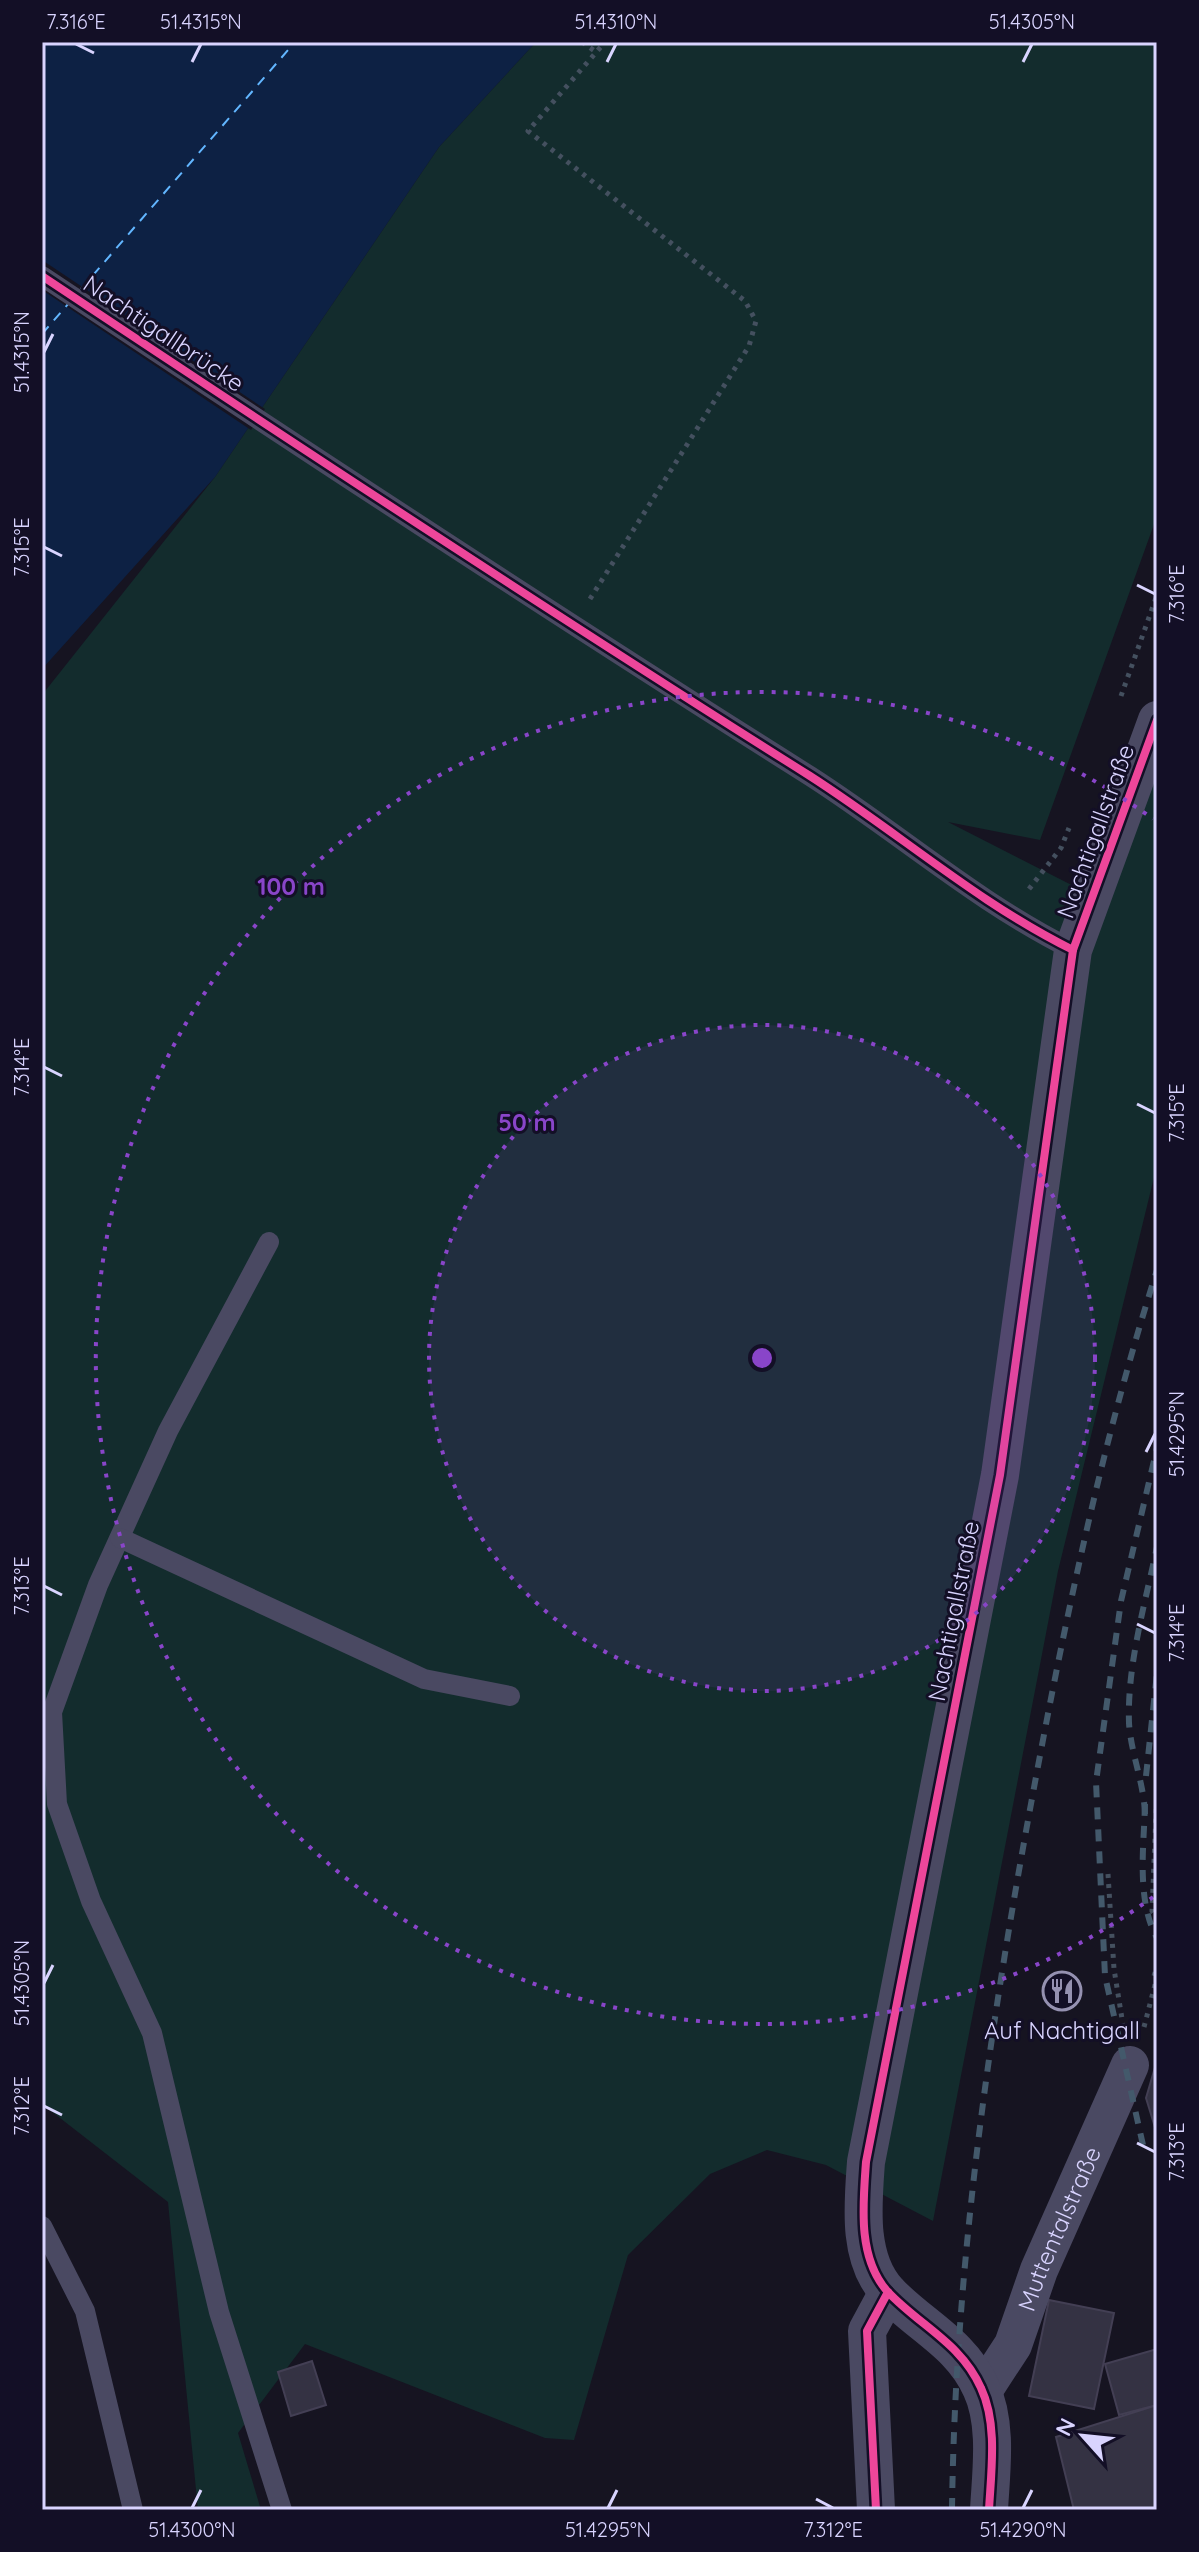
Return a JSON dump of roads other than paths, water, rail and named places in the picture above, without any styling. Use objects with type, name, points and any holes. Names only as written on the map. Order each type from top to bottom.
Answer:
[{"type":"street","name":"Nachtigallstraße","points":[[888,2292],[876,2274],[862,2218],[866,2162],[1000,1475],[1073,950],[1157,720]]},
{"type":"street","name":"Muttentalstraße","points":[[983,2391],[1013,2345],[1039,2270],[1130,2065]]},
{"type":"street","points":[[876,2510],[867,2331],[888,2292],[956,2349],[983,2391],[990,2427],[989,2510]]},
{"type":"lane","name":"Nachtigallbrücke","points":[[42,276],[573,627],[818,782],[1008,916],[1073,950]]},
{"type":"lane","points":[[269,1242],[168,1431],[98,1585],[52,1712],[57,1804],[91,1901],[152,2033],[219,2312],[282,2510]]},
{"type":"lane","points":[[120,1538],[424,1679],[510,1696]]},
{"type":"lane","points":[[42,2226],[85,2311],[133,2510]]},
{"type":"water","points":[[42,42],[536,42],[439,147],[215,477],[42,669]]},
{"type":"railway","points":[[952,2510],[967,2240],[1002,1971],[1072,1595],[1102,1465],[1157,1270]]},
{"type":"railway","points":[[1143,2145],[1105,1976],[1096,1782],[1121,1601],[1157,1448]]},
{"type":"railway","points":[[1145,1814],[1130,1735],[1129,1701],[1138,1635],[1157,1547]]},
{"type":"railway","points":[[1146,1776],[1157,1673]]},
{"type":"railway","points":[[1145,1804],[1144,1890],[1150,1923],[1157,1938]]},
{"type":"place","name":"Auf Nachtigall","points":[[1062,1991]]}]
